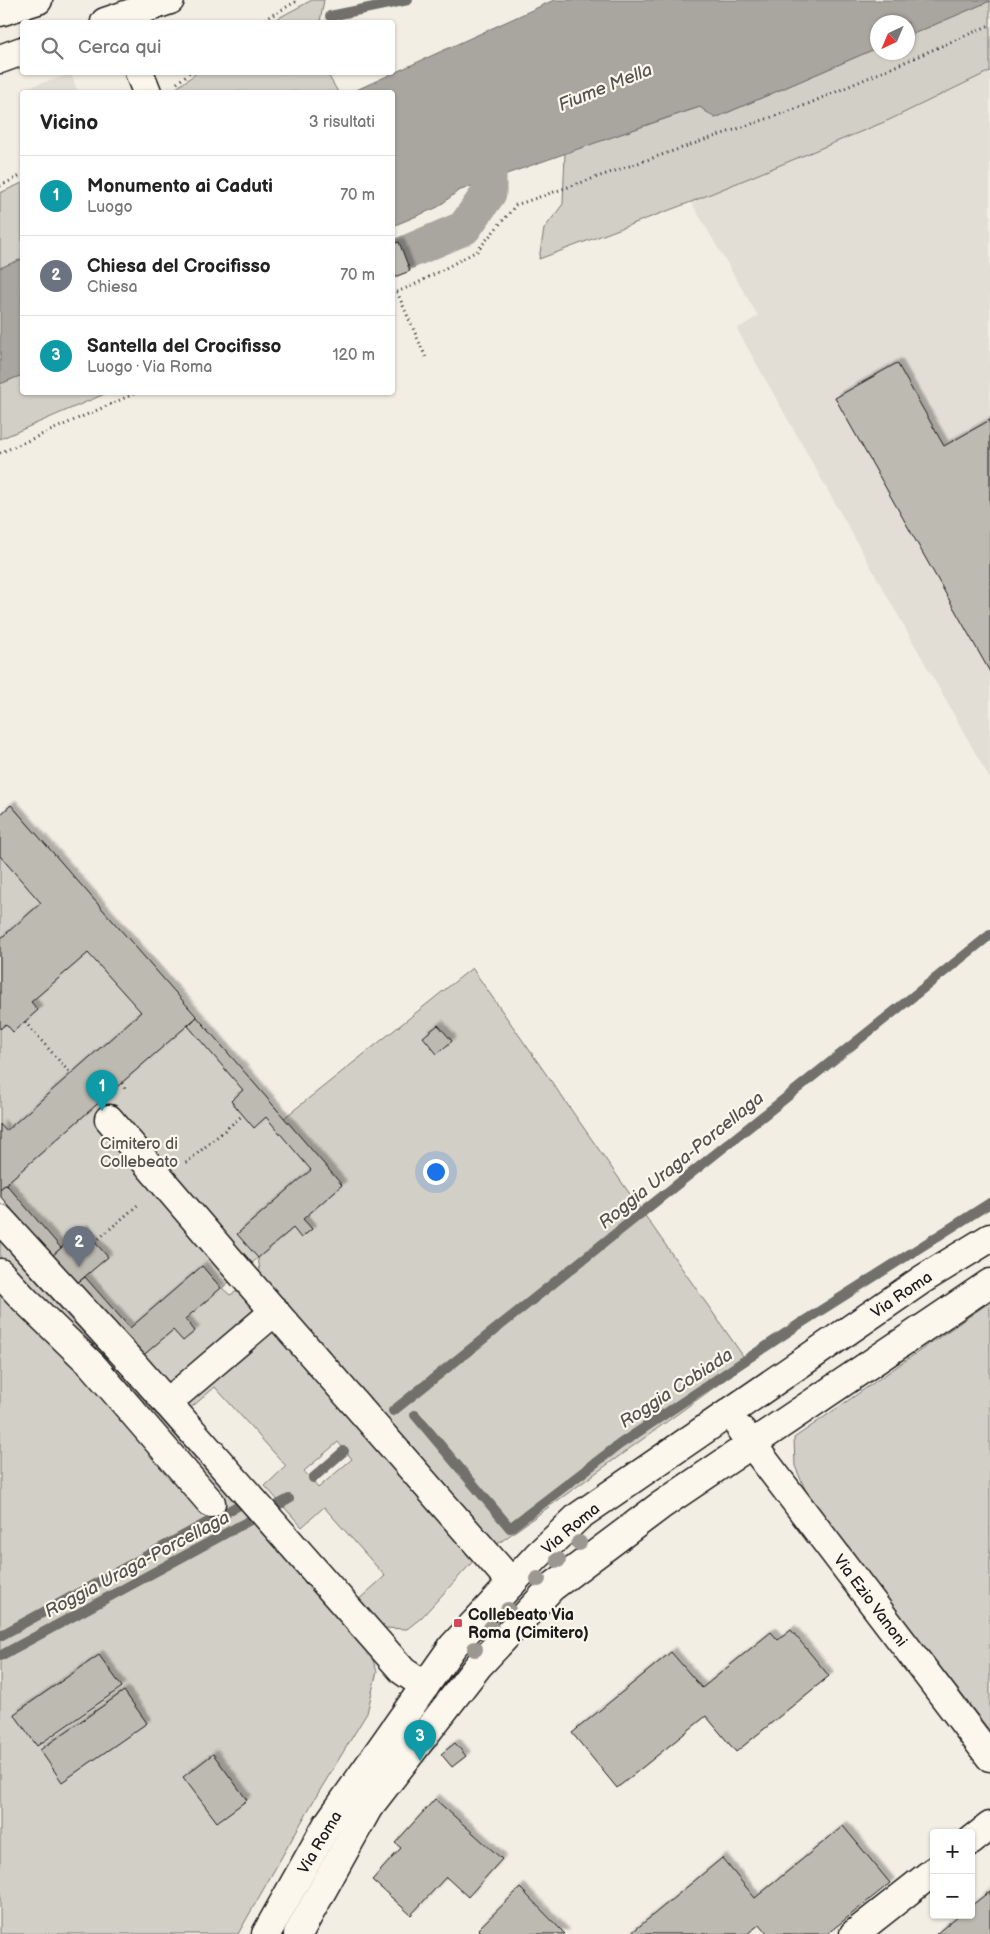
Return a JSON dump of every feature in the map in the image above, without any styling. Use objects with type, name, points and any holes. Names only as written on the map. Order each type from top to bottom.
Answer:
[{"type":"main road","points":[[0,12],[38,0]]},
{"type":"main road","points":[[111,20],[170,0]]},
{"type":"main road","points":[[0,59],[20,52]]},
{"type":"main road","points":[[140,75],[146,90]]},
{"type":"main road","points":[[109,1119],[512,1583]]},
{"type":"main road","points":[[0,1219],[168,1403],[403,1671],[425,1686]]},
{"type":"main road","name":"Via Roma","points":[[266,1934],[327,1826],[453,1646],[537,1556],[579,1516],[922,1279],[990,1238]]},
{"type":"main road","points":[[0,1273],[92,1365],[211,1503]]},
{"type":"main road","name":"Via Roma","points":[[298,1934],[368,1808],[478,1666],[552,1588],[660,1506],[990,1283]]},
{"type":"main road","points":[[168,1403],[274,1311]]},
{"type":"main road","name":"Via Ezio Vanoni","points":[[729,1413],[990,1757]]},
{"type":"main road","points":[[975,1838],[990,1826]]},
{"type":"main road","points":[[854,1934],[930,1874]]},
{"type":"path","points":[[264,20],[299,0]]},
{"type":"path","points":[[427,360],[397,292],[416,284],[477,251],[516,205],[801,107],[990,25]]},
{"type":"path","points":[[0,186],[20,176]]},
{"type":"path","points":[[0,453],[131,395]]},
{"type":"path","points":[[25,1022],[71,1074]]},
{"type":"shaded area","points":[[990,71],[990,779],[737,329],[758,316],[691,202],[889,120]]},
{"type":"shaded area","points":[[71,75],[77,90],[26,90],[26,88]]},
{"type":"green space","points":[[312,0],[324,0],[320,20],[275,20]]},
{"type":"green space","points":[[990,1],[990,71],[889,120],[691,202],[539,259],[544,229],[563,204],[565,153],[700,107],[715,118],[870,51],[870,60],[915,60],[915,33]]},
{"type":"green space","points":[[194,75],[328,75],[337,90],[174,90]]},
{"type":"green space","points":[[20,184],[20,260],[0,268],[0,193]]},
{"type":"green space","points":[[20,376],[20,395],[102,395],[0,439],[0,384]]},
{"type":"green space","name":"Cimitero di Collebeato","points":[[11,805],[284,1118],[472,968],[748,1363],[492,1548],[255,1278],[260,1270],[258,1258],[222,1288],[230,1295],[241,1289],[263,1313],[170,1392],[0,1196],[0,815]]},
{"type":"green space","points":[[0,1241],[369,1650],[377,1671],[367,1713],[314,1800],[238,1934],[0,1934]]},
{"type":"green space","points":[[990,1302],[990,1731],[808,1496],[795,1466],[794,1438]]},
{"type":"green space","points":[[271,1323],[476,1558],[421,1618],[407,1629],[384,1628],[356,1602],[385,1576],[324,1507],[302,1527],[265,1486],[286,1466],[215,1387],[186,1412],[178,1402]],"holes":[[[338,1442],[352,1459],[318,1488],[304,1471]]]},
{"type":"water","name":"Fiume Mella","points":[[554,0],[990,0],[915,33],[915,15],[870,15],[870,51],[715,118],[700,107],[458,191],[438,207],[395,225],[395,90],[356,90],[389,75],[395,75],[395,72]]},
{"type":"water","points":[[20,260],[20,376],[0,384],[0,268]]},
{"type":"building","points":[[399,242],[410,271],[395,277],[395,243]]},
{"type":"building","points":[[897,363],[944,446],[990,420],[990,672],[835,398]]},
{"type":"building","points":[[11,805],[197,1017],[0,1189],[0,1124],[6,1131],[141,1012],[88,953],[31,1002],[38,1010],[13,1032],[6,1024],[0,1029],[0,939],[41,903],[0,856],[0,815]]},
{"type":"building","points":[[197,1017],[342,1185],[303,1219],[312,1229],[301,1238],[293,1228],[258,1258],[237,1234],[311,1170],[266,1117],[254,1128],[231,1101],[243,1090],[188,1026]]},
{"type":"building","points":[[438,1025],[452,1041],[437,1054],[423,1037]]},
{"type":"building","points":[[6,1184],[61,1248],[52,1256],[0,1196],[0,1189]]},
{"type":"building","points":[[83,1229],[108,1257],[76,1284],[52,1256]]},
{"type":"building","points":[[202,1266],[221,1288],[185,1319],[195,1331],[183,1341],[173,1330],[140,1358],[76,1284],[85,1277],[130,1328]]},
{"type":"building","points":[[791,1630],[829,1676],[736,1752],[706,1716],[617,1788],[572,1733],[671,1652],[702,1688],[771,1632],[778,1640]]},
{"type":"building","points":[[99,1655],[122,1687],[37,1746],[14,1714]]},
{"type":"building","points":[[124,1691],[147,1723],[62,1782],[40,1750]]},
{"type":"building","points":[[455,1743],[466,1756],[452,1767],[441,1754]]},
{"type":"building","points":[[213,1754],[247,1800],[217,1822],[183,1777]]},
{"type":"building","points":[[435,1799],[502,1859],[468,1897],[446,1877],[411,1915],[372,1880],[401,1848],[395,1843]]},
{"type":"building","points":[[843,1826],[890,1883],[827,1934],[768,1934],[760,1924],[747,1934],[630,1934],[722,1858],[755,1898]]},
{"type":"building","points":[[520,1888],[565,1934],[483,1934],[478,1929]]},
{"type":"building","points":[[990,1891],[990,1934],[936,1934],[954,1919],[975,1919],[975,1903]]},
{"type":"waterway","points":[[330,16],[408,0]]},
{"type":"waterway","points":[[403,254],[464,228],[489,193],[489,133]]},
{"type":"waterway","name":"Roggia Uraga-Porcellaga","points":[[393,1411],[990,935]]},
{"type":"waterway","name":"Roggia Cobiada","points":[[415,1415],[510,1528],[620,1444],[801,1323],[990,1203]]},
{"type":"waterway","name":"Roggia Uraga-Porcellaga","points":[[313,1478],[344,1451]]},
{"type":"waterway","name":"Roggia Uraga-Porcellaga","points":[[0,1656],[289,1499]]},
{"type":"waterway","name":"Roggia Cobiada","points":[[0,1636],[243,1503]]},
{"type":"place","name":"Monumento ai Caduti","points":[[102,1111]]},
{"type":"place","name":"Chiesa del Crocifisso","points":[[79,1267]]},
{"type":"place","name":"Collebeato Via Roma (Cimitero)","points":[[458,1623]]},
{"type":"place","name":"Santella del Crocifisso","points":[[420,1761]]}]
